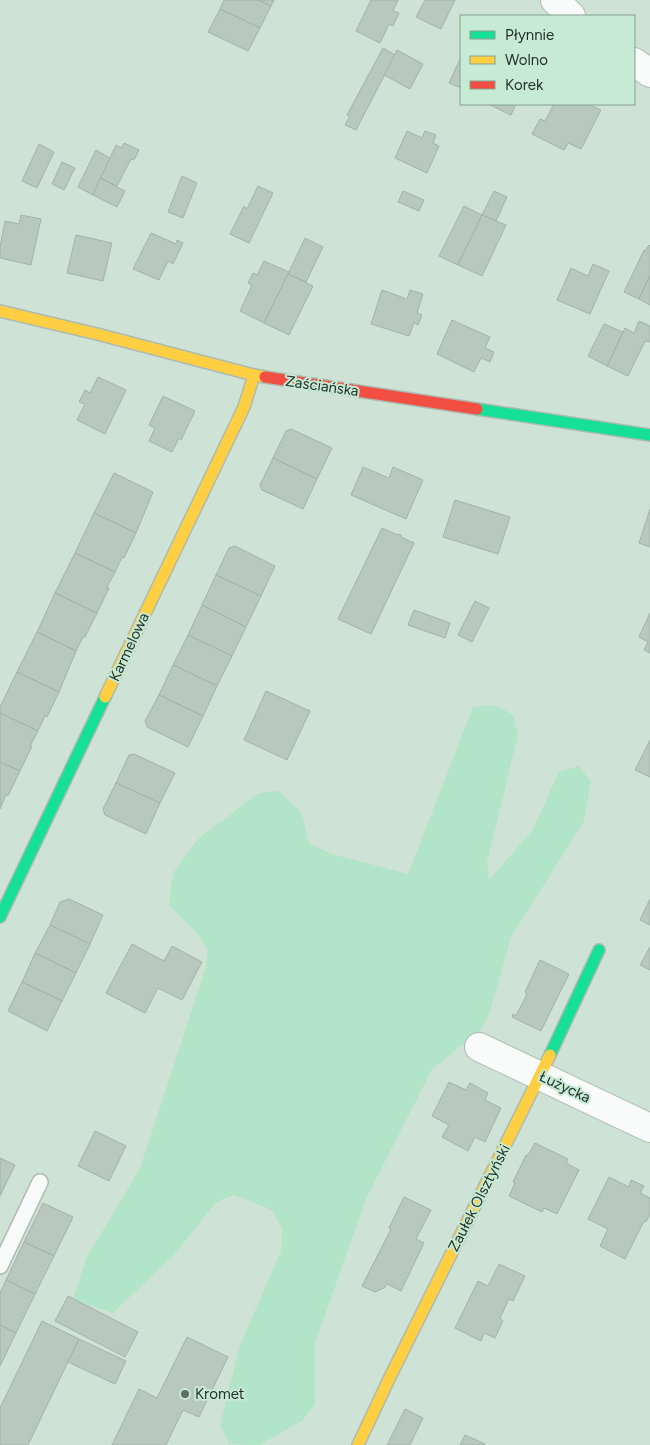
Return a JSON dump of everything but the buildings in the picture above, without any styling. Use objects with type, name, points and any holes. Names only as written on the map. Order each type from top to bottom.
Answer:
[{"type":"street","points":[[555,0],[570,15]]},
{"type":"street","points":[[635,63],[650,73]]},
{"type":"street","name":"Zaściańska","points":[[0,311],[97,334],[254,376],[650,436]]},
{"type":"street","name":"Karmelowa","points":[[0,917],[244,406],[254,376]]},
{"type":"street","name":"Zaułek Olsztyński","points":[[358,1445],[394,1368],[540,1076],[599,950]]},
{"type":"street","name":"Łużycka","points":[[479,1047],[650,1128]]},
{"type":"lane","points":[[0,1266],[40,1182]]},
{"type":"green space","points":[[496,705],[513,715],[518,735],[487,862],[489,880],[532,831],[559,772],[579,766],[591,782],[584,821],[511,937],[489,1015],[479,1032],[432,1069],[366,1199],[315,1343],[315,1404],[302,1421],[259,1445],[229,1444],[220,1425],[240,1345],[281,1251],[282,1229],[272,1210],[234,1195],[216,1202],[174,1255],[113,1313],[73,1300],[86,1259],[140,1168],[205,970],[208,950],[197,933],[169,905],[173,873],[198,839],[259,793],[279,791],[301,812],[309,843],[329,853],[408,874],[473,707]]},
{"type":"traffic: fast","points":[[477,409],[650,435]]},
{"type":"traffic: fast","points":[[0,917],[105,697]]},
{"type":"traffic: fast","points":[[550,1055],[599,950]]},
{"type":"traffic: slow","points":[[0,311],[265,377]]},
{"type":"traffic: slow","points":[[105,697],[244,407],[254,375]]},
{"type":"traffic: slow","points":[[358,1445],[550,1055]]},
{"type":"traffic: jam","points":[[265,377],[477,409]]},
{"type":"place","name":"Kromet","points":[[185,1394]]}]
